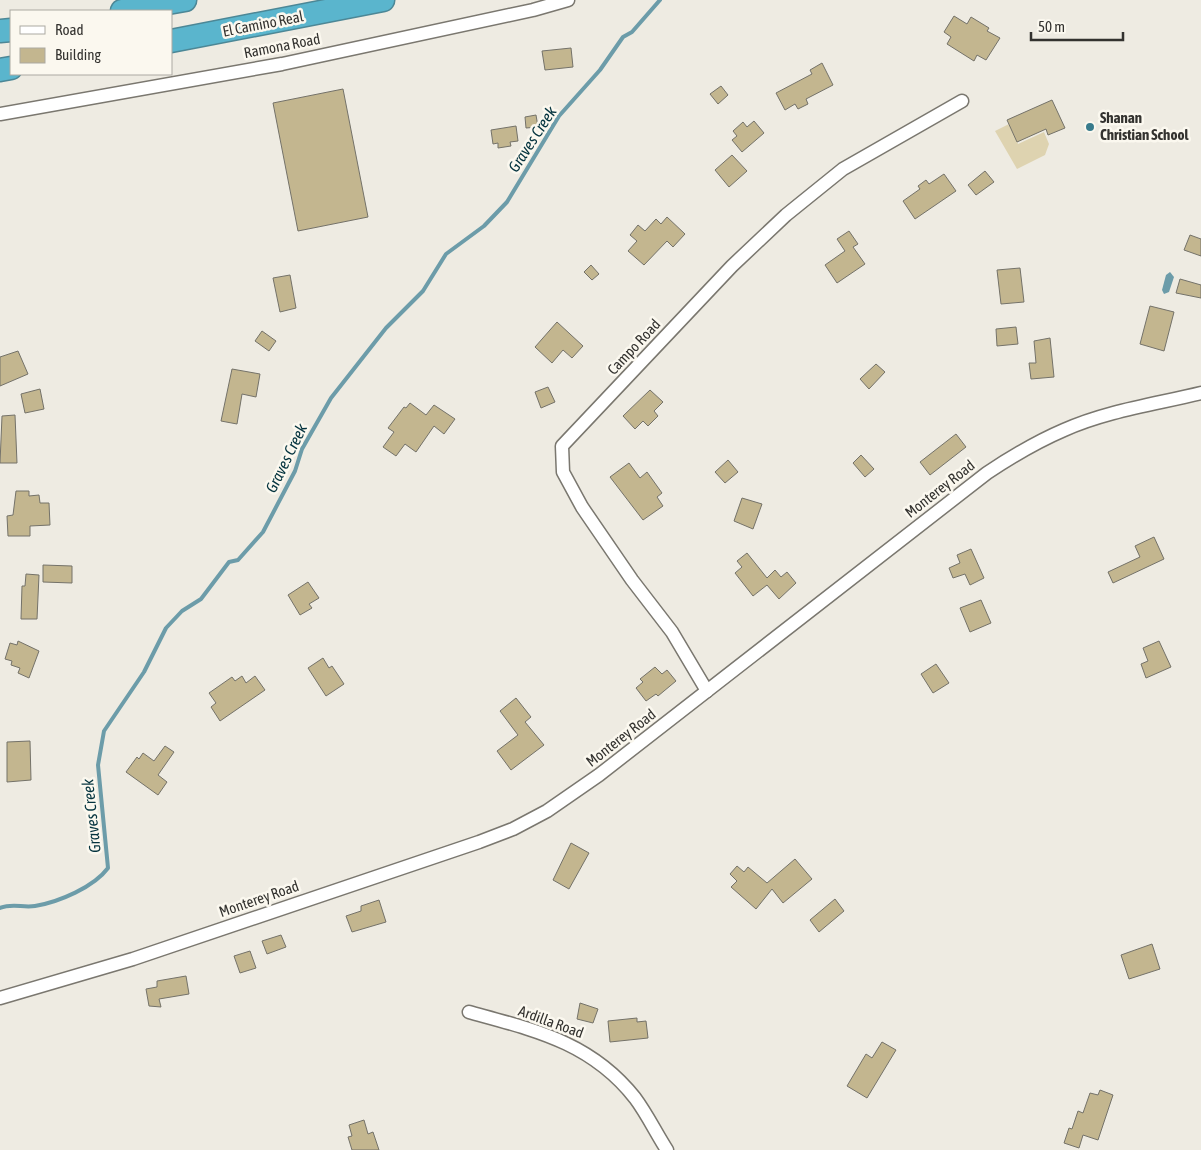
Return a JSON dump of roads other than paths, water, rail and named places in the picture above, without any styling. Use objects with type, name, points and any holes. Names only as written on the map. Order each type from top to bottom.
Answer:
[{"type":"highway","points":[[128,10],[185,0]]},
{"type":"highway","name":"El Camino Real","points":[[172,42],[383,0]]},
{"type":"street","name":"Ramona Road","points":[[0,114],[282,64],[533,10],[568,0]]},
{"type":"street","name":"Campo Road","points":[[706,692],[672,632],[632,580],[582,506],[563,472],[562,446],[727,272],[786,215],[843,169],[962,102]]},
{"type":"street","name":"Monterey Road","points":[[0,998],[142,956],[513,828],[571,796],[987,473],[1014,456],[1065,429],[1201,393]]},
{"type":"street","name":"Ardilla Road","points":[[469,1012],[546,1036],[586,1053],[605,1067],[636,1100],[666,1150]]},
{"type":"water","points":[[1170,272],[1174,277],[1169,292],[1164,294],[1162,290],[1166,275]]},
{"type":"waterway","name":"Graves Creek","points":[[0,908],[35,906],[55,901],[85,887],[102,875],[108,868],[98,765],[104,731],[144,672],[166,628],[182,611],[201,599],[229,562],[238,560],[263,532],[295,471],[302,449],[331,398],[386,328],[423,291],[446,254],[484,226],[507,202],[559,116],[600,70],[623,37],[632,32],[660,0]]},
{"type":"place","name":"Shanan Christian School","points":[[1090,127]]}]
